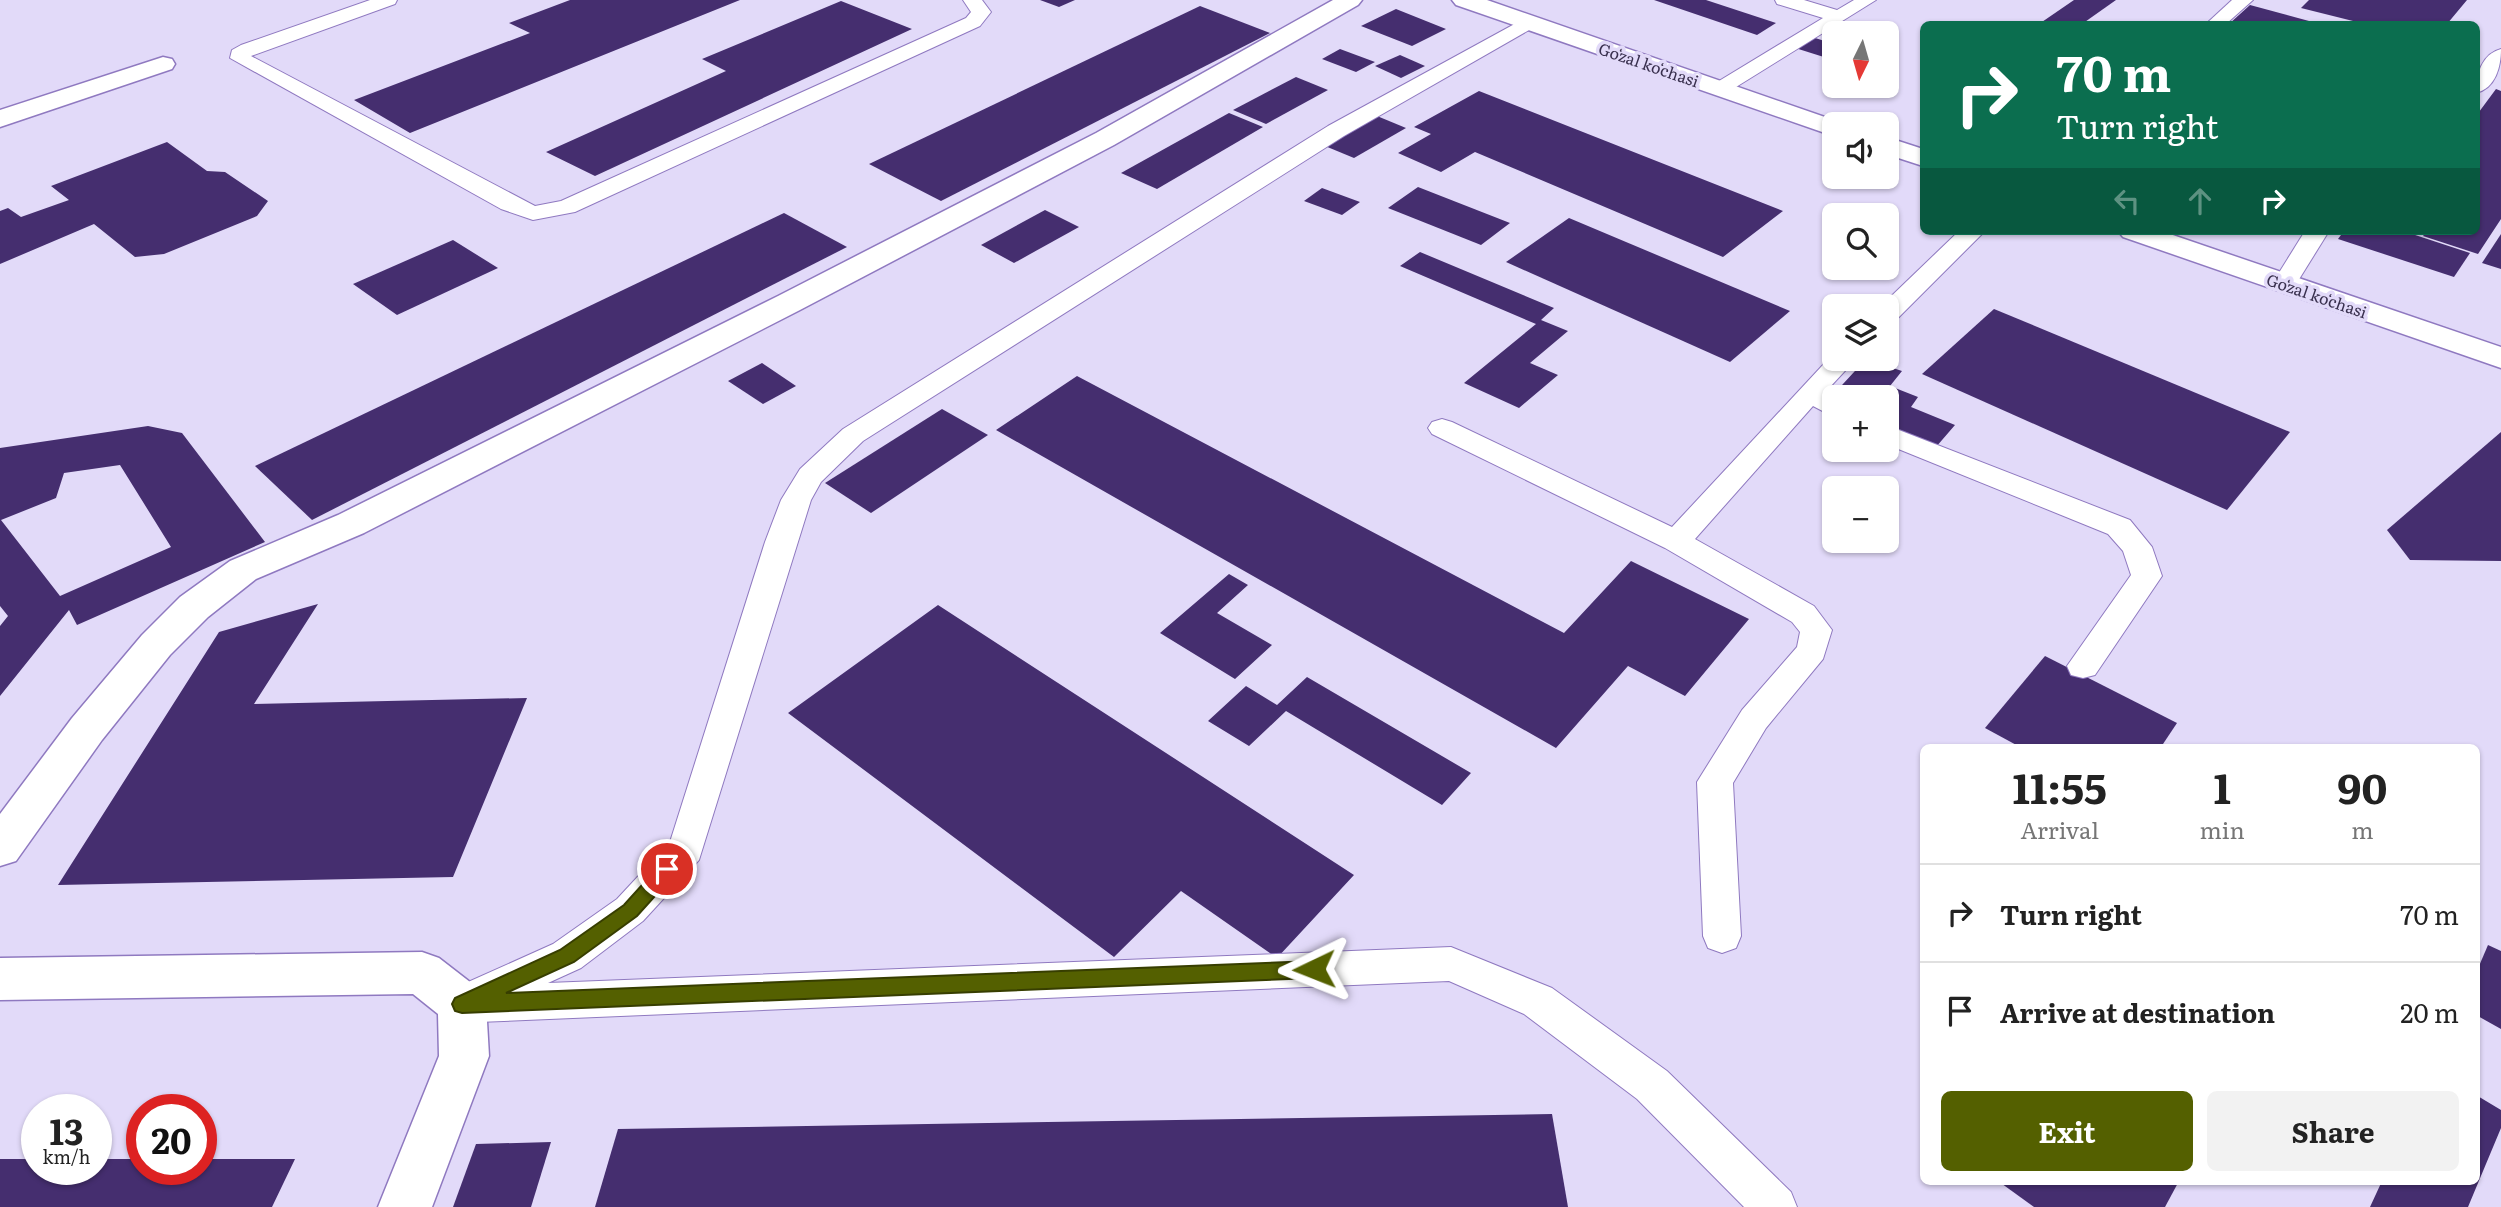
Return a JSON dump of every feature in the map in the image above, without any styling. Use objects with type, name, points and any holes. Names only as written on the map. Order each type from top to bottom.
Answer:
[{"type":"street","points":[[0,848],[87,729],[156,645],[194,607],[243,570],[351,524],[789,303],[1105,139],[1350,0]]},
{"type":"street","name":"Goʻzal koʻchasi","points":[[1464,0],[1822,123]]},
{"type":"street","points":[[0,119],[163,64]]},
{"type":"street","points":[[1899,150],[1920,157]]},
{"type":"street","name":"Goʻzal koʻchasi","points":[[2144,235],[2501,358]]},
{"type":"street","points":[[0,979],[422,973],[462,1004],[464,1056],[405,1207]]},
{"type":"lane","points":[[388,0],[248,49],[239,54],[240,58],[509,204],[533,213],[567,207],[973,22],[981,12],[972,0]]},
{"type":"lane","points":[[1784,0],[1839,17]]},
{"type":"lane","points":[[1721,89],[1867,0]]},
{"type":"lane","points":[[2219,21],[2244,0]]},
{"type":"lane","points":[[462,1004],[567,956],[631,911],[686,849],[780,542],[796,500],[810,476],[853,435],[1336,131],[1529,22]]},
{"type":"lane","points":[[2480,82],[2501,55]]},
{"type":"lane","points":[[1899,303],[1969,235]]},
{"type":"lane","points":[[2284,284],[2315,235]]},
{"type":"lane","points":[[1676,541],[1822,400]]},
{"type":"lane","points":[[1442,428],[1676,541],[1803,614],[1816,630],[1812,651],[1754,719],[1715,782],[1722,936]]},
{"type":"lane","points":[[1899,439],[2119,527],[2137,547],[2147,576],[2083,666]]},
{"type":"lane","points":[[462,1004],[1451,964],[1538,1001],[1653,1084],[1775,1207]]},
{"type":"building","points":[[570,0],[740,0],[410,133],[354,100],[530,33],[509,23]]},
{"type":"building","points":[[1040,0],[1075,0],[1059,7]]},
{"type":"building","points":[[1654,0],[1706,0],[1776,23],[1757,35]]},
{"type":"building","points":[[2074,0],[2116,0],[2086,21],[2043,21]]},
{"type":"building","points":[[2309,0],[2467,0],[2450,21],[2353,21],[2301,8]]},
{"type":"building","points":[[841,1],[912,29],[595,176],[546,152],[726,71],[702,59]]},
{"type":"building","points":[[2250,5],[2309,21],[2232,21]]},
{"type":"building","points":[[1200,6],[1270,33],[941,201],[869,164]]},
{"type":"building","points":[[1396,9],[1446,29],[1412,46],[1361,26]]},
{"type":"building","points":[[1809,36],[1822,40],[1822,56],[1792,47]]},
{"type":"building","points":[[1340,49],[1375,62],[1356,72],[1322,59]]},
{"type":"building","points":[[1400,55],[1425,66],[1401,78],[1375,66]]},
{"type":"building","points":[[1296,77],[1328,90],[1266,124],[1233,110]]},
{"type":"building","points":[[2496,89],[2501,91],[2501,219],[2478,254],[2423,236],[2480,235],[2480,111]]},
{"type":"building","points":[[1479,91],[1783,211],[1723,257],[1475,152],[1441,172],[1398,153],[1431,134],[1414,127]]},
{"type":"building","points":[[1229,113],[1263,127],[1157,189],[1121,173]]},
{"type":"building","points":[[1377,116],[1406,128],[1354,158],[1325,146]]},
{"type":"building","points":[[167,142],[207,171],[225,172],[268,201],[257,216],[164,254],[135,257],[94,224],[0,264],[0,211],[8,208],[21,217],[69,200],[51,186]]},
{"type":"building","points":[[1418,187],[1510,223],[1481,245],[1388,208]]},
{"type":"building","points":[[1322,188],[1360,202],[1342,215],[1304,201]]},
{"type":"building","points":[[1045,210],[1079,227],[1014,263],[981,245]]},
{"type":"building","points":[[784,213],[847,247],[312,520],[255,466]]},
{"type":"building","points":[[1569,218],[1790,311],[1730,362],[1506,262]]},
{"type":"building","points":[[2501,234],[2501,269],[2482,263]]},
{"type":"building","points":[[2341,235],[2415,235],[2470,253],[2454,277],[2338,239]]},
{"type":"building","points":[[453,240],[498,268],[397,315],[353,284]]},
{"type":"building","points":[[1420,252],[1554,308],[1541,320],[1568,331],[1530,363],[1558,375],[1519,408],[1464,383],[1536,324],[1400,266]]},
{"type":"building","points":[[1994,309],[2290,432],[2227,510],[1922,374]]},
{"type":"building","points":[[762,363],[796,386],[763,404],[728,381]]},
{"type":"building","points":[[1855,371],[1902,371],[1891,385],[1842,385]]},
{"type":"building","points":[[1077,376],[1564,633],[1631,561],[1749,619],[1685,696],[1628,666],[1556,748],[996,430]]},
{"type":"building","points":[[1899,390],[1918,397],[1911,407],[1955,425],[1936,447],[1899,432]]},
{"type":"building","points":[[942,409],[988,435],[871,513],[825,483]]},
{"type":"building","points":[[148,426],[182,433],[265,542],[77,625],[69,610],[0,696],[0,626],[8,616],[0,606],[0,448]],"holes":[[[120,465],[171,547],[60,596],[1,520],[56,498],[64,473]]]},
{"type":"building","points":[[2501,432],[2501,561],[2410,560],[2387,530]]},
{"type":"building","points":[[1229,574],[1248,585],[1217,613],[1272,645],[1235,679],[1160,633]]},
{"type":"building","points":[[318,604],[254,704],[527,698],[453,877],[58,885],[219,632]]},
{"type":"building","points":[[938,605],[1354,875],[1277,958],[1181,891],[1114,957],[788,713]]},
{"type":"building","points":[[2045,656],[2177,723],[2163,744],[2014,744],[1985,728]]},
{"type":"building","points":[[1307,677],[1471,773],[1442,805],[1286,711],[1249,746],[1208,721],[1246,686],[1277,705]]},
{"type":"building","points":[[2488,945],[2501,951],[2501,1029],[2480,1017],[2480,964]]},
{"type":"building","points":[[2480,1097],[2501,1110],[2501,1128],[2480,1178]]},
{"type":"building","points":[[1552,1114],[1568,1207],[595,1207],[618,1129]]},
{"type":"building","points":[[551,1142],[531,1207],[453,1207],[476,1144]]},
{"type":"building","points":[[0,1159],[21,1159],[21,1185],[112,1185],[112,1159],[126,1159],[126,1185],[217,1185],[217,1159],[295,1159],[272,1207],[0,1207]]},
{"type":"building","points":[[2004,1185],[2177,1185],[2165,1207],[2034,1207]]},
{"type":"building","points":[[2380,1185],[2477,1185],[2468,1207],[2370,1207]]},
{"type":"route","points":[[667,869],[631,911],[567,956],[462,1004],[1314,969]]}]
